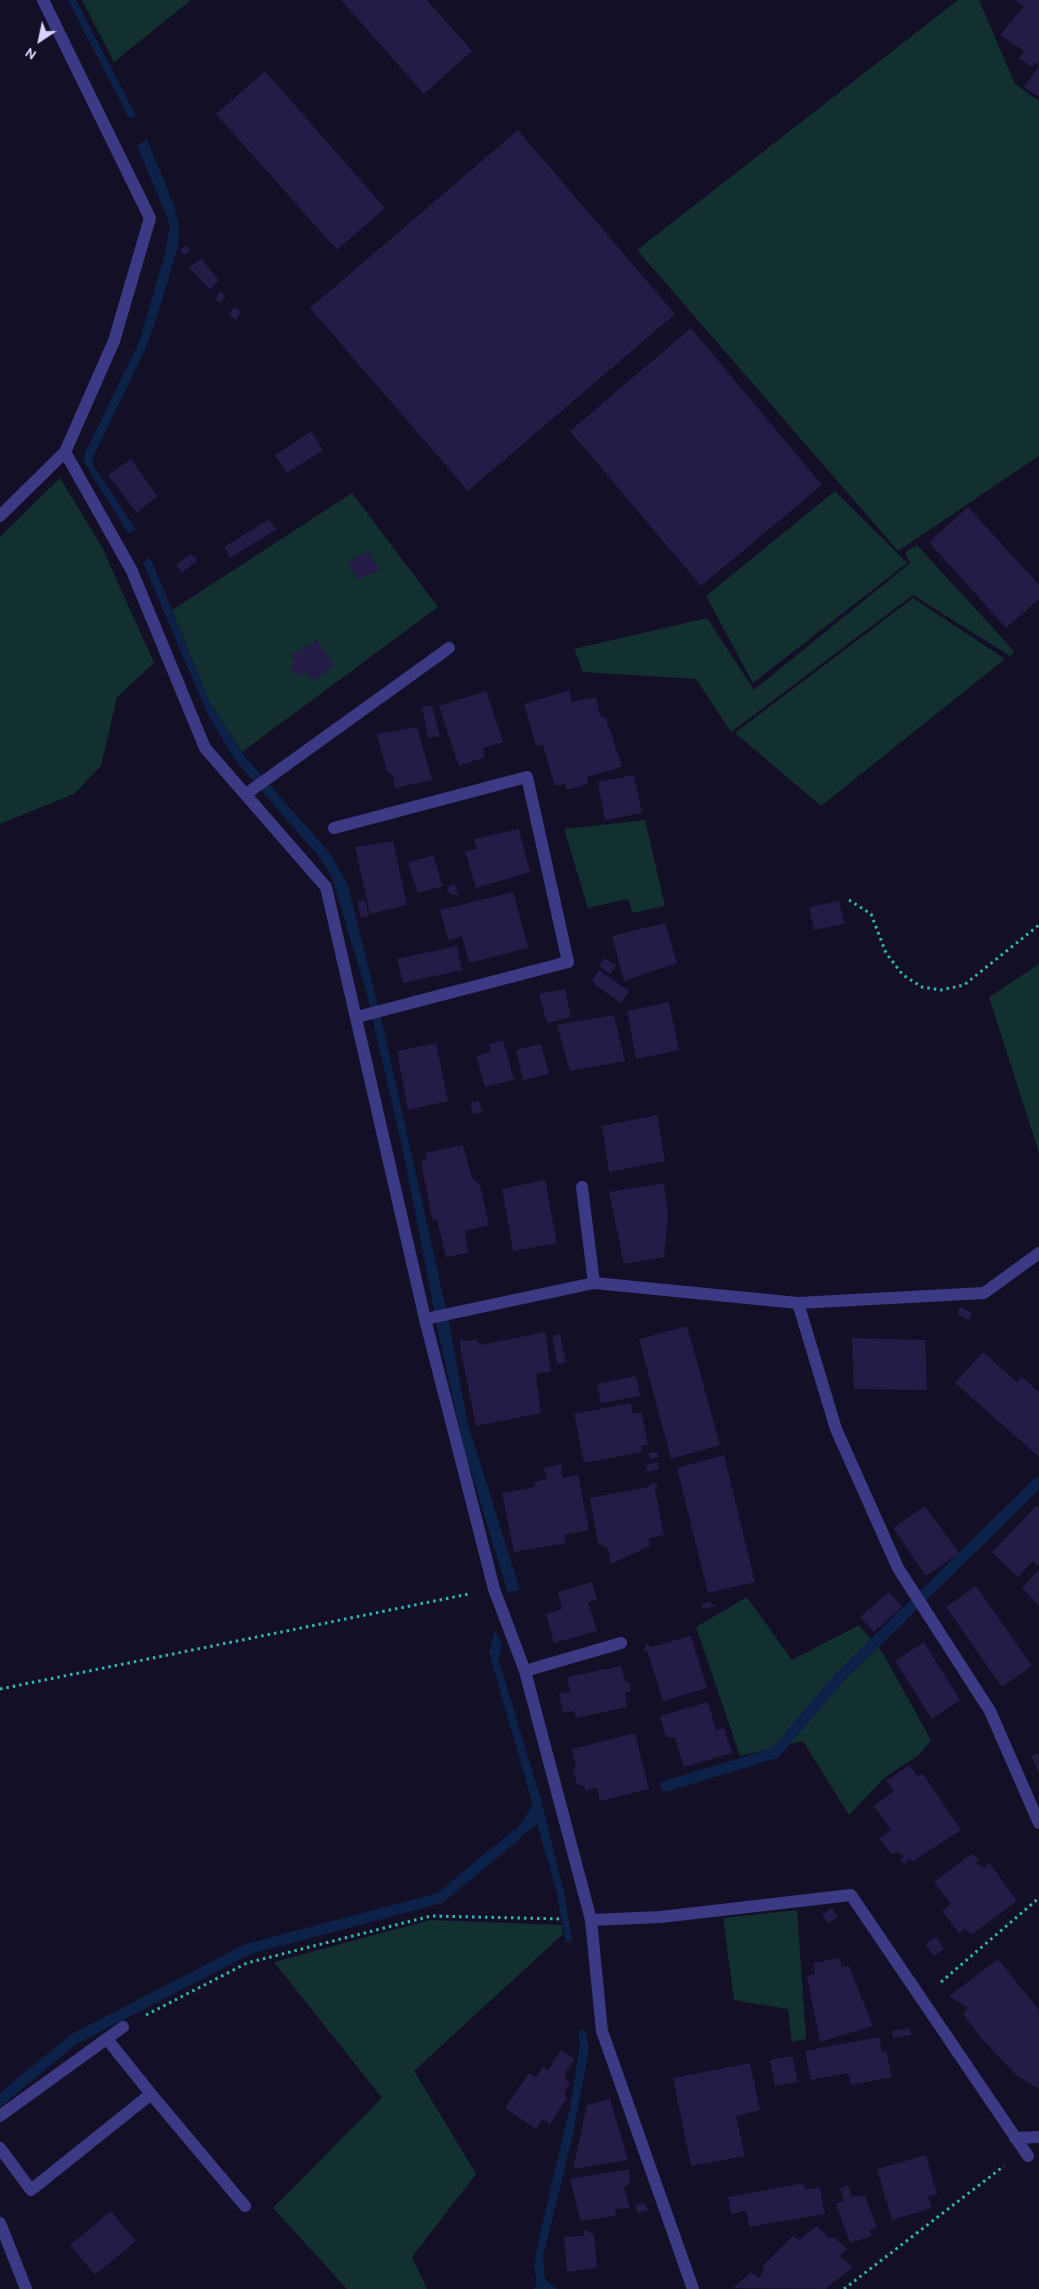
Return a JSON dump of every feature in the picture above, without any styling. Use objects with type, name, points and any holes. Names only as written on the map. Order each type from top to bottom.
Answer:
[{"type":"street","points":[[0,516],[65,452],[114,341],[150,218],[43,0]]},
{"type":"street","points":[[65,452],[132,571],[205,748],[326,887],[425,1319],[494,1589],[526,1671],[591,1920],[602,2031],[692,2289]]},
{"type":"street","points":[[246,794],[449,648]]},
{"type":"street","points":[[334,828],[527,777],[568,962],[356,1017]]},
{"type":"street","points":[[582,1187],[594,1284]]},
{"type":"street","points":[[425,1319],[594,1284],[798,1303],[984,1293],[1039,1253]]},
{"type":"street","points":[[798,1303],[836,1428],[898,1568],[990,1712],[1039,1823]]},
{"type":"street","points":[[526,1671],[621,1643]]},
{"type":"street","points":[[591,1920],[662,1916],[851,1895],[1026,2154]]},
{"type":"street","points":[[0,2116],[123,2027]]},
{"type":"street","points":[[107,2039],[245,2206]]},
{"type":"street","points":[[0,2148],[31,2190],[151,2094]]},
{"type":"street","points":[[1015,2138],[1039,2137]]},
{"type":"street","points":[[0,2223],[26,2289]]},
{"type":"path","points":[[849,900],[871,914],[886,953],[903,975],[922,987],[941,990],[964,985],[1039,925]]},
{"type":"path","points":[[0,1689],[494,1589]]},
{"type":"path","points":[[921,1999],[1039,1898]]},
{"type":"path","points":[[123,2027],[247,1963],[431,1916],[591,1920]]},
{"type":"path","points":[[844,2289],[1026,2154]]},
{"type":"green space","points":[[82,0],[191,0],[114,62]]},
{"type":"green space","points":[[958,0],[979,0],[1015,84],[1039,101],[1039,456],[898,551],[637,250]]},
{"type":"green space","points":[[60,478],[102,547],[154,663],[117,697],[101,766],[74,794],[0,824],[0,537]]},
{"type":"green space","points":[[835,491],[907,563],[753,683],[706,596]]},
{"type":"green space","points":[[352,493],[438,607],[242,752],[209,701],[172,610]]},
{"type":"green space","points":[[917,545],[1014,651],[1010,656],[913,595],[731,732],[696,679],[583,672],[574,649],[707,618],[754,690],[910,563],[905,552]]},
{"type":"green space","points":[[913,598],[1005,659],[821,806],[735,733]]},
{"type":"green space","points":[[645,820],[665,906],[633,913],[628,899],[588,908],[564,829]]},
{"type":"green space","points":[[1039,964],[1039,1153],[989,997]]},
{"type":"green space","points":[[747,1597],[792,1660],[859,1625],[882,1652],[931,1740],[919,1755],[884,1778],[849,1815],[803,1741],[740,1756],[696,1627]]},
{"type":"green space","points":[[797,1910],[806,2039],[792,2042],[788,2009],[734,2000],[723,1918]]},
{"type":"green space","points":[[430,1920],[562,1925],[563,1934],[414,2071],[476,2174],[412,2257],[427,2289],[347,2289],[273,2208],[382,2098],[274,1962]]},
{"type":"water","points":[[68,0],[76,0],[136,116],[129,118]]},
{"type":"water","points":[[147,140],[174,205],[179,226],[178,246],[145,350],[93,457],[93,465],[136,529],[128,533],[84,462],[85,453],[139,342],[165,254],[170,225],[137,145]]},
{"type":"water","points":[[150,557],[209,701],[245,757],[329,852],[348,885],[384,1031],[450,1327],[467,1421],[520,1590],[508,1593],[465,1452],[439,1336],[404,1155],[366,991],[332,878],[320,858],[236,761],[208,715],[143,562]]},
{"type":"water","points":[[495,1631],[502,1644],[498,1658],[542,1803],[564,1892],[572,1940],[566,1943],[556,1889],[537,1824],[505,1846],[533,1805],[489,1652]]},
{"type":"water","points":[[585,2030],[589,2049],[573,2134],[543,2257],[545,2279],[557,2289],[534,2289],[537,2281],[534,2267],[537,2247],[571,2102],[580,2044],[578,2031]]},
{"type":"building","points":[[341,0],[427,0],[472,51],[424,94]]},
{"type":"building","points":[[1015,0],[1039,0],[1039,65],[1035,63],[1032,67],[1019,59],[1024,51],[1000,35],[1024,6]]},
{"type":"building","points":[[1039,66],[1039,97],[1024,87]]},
{"type":"building","points":[[265,71],[385,208],[337,250],[216,114]]},
{"type":"building","points":[[518,130],[675,314],[468,491],[310,308]]},
{"type":"building","points":[[185,245],[190,250],[186,255],[180,251]]},
{"type":"building","points":[[201,259],[219,280],[210,290],[189,267]]},
{"type":"building","points":[[221,291],[225,297],[220,303],[215,299]]},
{"type":"building","points":[[234,307],[241,312],[236,320],[228,315]]},
{"type":"building","points":[[691,328],[822,485],[701,586],[570,431]]},
{"type":"building","points":[[311,431],[323,450],[287,473],[275,455]]},
{"type":"building","points":[[131,459],[157,496],[137,513],[108,475]]},
{"type":"building","points":[[968,507],[1039,585],[1039,599],[1006,628],[929,542]]},
{"type":"building","points":[[268,520],[277,529],[230,558],[224,547]]},
{"type":"building","points":[[369,551],[380,570],[357,580],[348,561]]},
{"type":"building","points":[[190,554],[197,560],[182,573],[176,565]]},
{"type":"building","points":[[317,640],[334,665],[314,681],[305,672],[297,676],[289,667],[296,663],[291,655]]},
{"type":"building","points":[[570,690],[571,702],[596,697],[600,716],[606,718],[622,767],[587,777],[588,784],[567,790],[565,784],[555,786],[543,745],[536,746],[524,704]]},
{"type":"building","points":[[486,691],[503,742],[483,748],[485,757],[459,766],[439,706]]},
{"type":"building","points":[[432,705],[440,736],[428,738],[422,707]]},
{"type":"building","points":[[417,727],[432,780],[395,788],[393,775],[387,771],[377,734]]},
{"type":"building","points":[[634,775],[642,813],[605,820],[598,782]]},
{"type":"building","points":[[519,829],[530,872],[476,888],[465,851],[477,849],[474,839]]},
{"type":"building","points":[[393,841],[407,905],[370,914],[355,847]]},
{"type":"building","points":[[433,855],[443,886],[418,893],[408,863]]},
{"type":"building","points":[[455,884],[458,895],[452,895],[447,891],[449,886]]},
{"type":"building","points":[[513,892],[528,948],[469,963],[462,936],[448,940],[440,910]]},
{"type":"building","points":[[365,900],[369,916],[361,918],[357,902]]},
{"type":"building","points":[[839,901],[844,924],[814,930],[809,907]]},
{"type":"building","points":[[665,923],[677,963],[624,981],[612,936]]},
{"type":"building","points":[[457,946],[462,970],[403,983],[397,959]]},
{"type":"building","points":[[604,958],[616,965],[610,974],[599,966]]},
{"type":"building","points":[[599,970],[629,991],[621,1003],[595,985],[592,980]]},
{"type":"building","points":[[565,989],[571,1017],[547,1023],[539,994]]},
{"type":"building","points":[[669,1002],[679,1050],[636,1059],[627,1011]]},
{"type":"building","points":[[614,1015],[625,1061],[570,1071],[557,1025]]},
{"type":"building","points":[[503,1040],[514,1080],[485,1087],[476,1056],[491,1052],[489,1044]]},
{"type":"building","points":[[436,1043],[448,1101],[408,1110],[397,1051]]},
{"type":"building","points":[[541,1044],[549,1074],[523,1080],[516,1050]]},
{"type":"building","points":[[479,1101],[482,1112],[473,1114],[470,1103]]},
{"type":"building","points":[[657,1115],[665,1161],[609,1172],[602,1126]]},
{"type":"building","points":[[463,1145],[472,1178],[480,1185],[489,1225],[465,1231],[468,1253],[446,1257],[437,1220],[432,1219],[421,1161],[427,1160],[425,1153]]},
{"type":"building","points":[[545,1180],[557,1243],[513,1251],[502,1189]]},
{"type":"building","points":[[664,1183],[668,1215],[664,1257],[624,1264],[609,1192]]},
{"type":"building","points":[[960,1307],[972,1313],[969,1320],[957,1314]]},
{"type":"building","points":[[687,1326],[720,1445],[671,1459],[639,1339]]},
{"type":"building","points":[[545,1332],[551,1371],[536,1374],[541,1413],[476,1426],[459,1341],[476,1340],[481,1345]]},
{"type":"building","points":[[560,1334],[566,1362],[557,1364],[552,1336]]},
{"type":"building","points":[[852,1338],[925,1340],[927,1390],[854,1389]]},
{"type":"building","points":[[983,1352],[1017,1382],[1021,1376],[1039,1392],[1039,1457],[955,1383]]},
{"type":"building","points":[[636,1376],[640,1396],[601,1403],[597,1384]]},
{"type":"building","points":[[631,1403],[633,1414],[642,1413],[648,1445],[641,1446],[642,1452],[584,1463],[574,1414]]},
{"type":"building","points":[[656,1452],[660,1457],[650,1459],[649,1453]]},
{"type":"building","points":[[724,1455],[755,1582],[708,1593],[677,1468]]},
{"type":"building","points":[[657,1462],[659,1469],[648,1472],[646,1465]]},
{"type":"building","points":[[561,1464],[563,1478],[578,1475],[589,1530],[564,1535],[566,1543],[514,1552],[502,1493],[535,1487],[534,1482],[547,1479],[544,1468]]},
{"type":"building","points":[[651,1483],[656,1483],[658,1486],[655,1490],[664,1535],[648,1539],[650,1546],[611,1564],[608,1548],[598,1543],[590,1498],[648,1487]]},
{"type":"building","points":[[925,1506],[959,1553],[926,1576],[893,1528]]},
{"type":"building","points":[[1036,1506],[1039,1508],[1039,1564],[1037,1566],[1033,1561],[1018,1577],[992,1552]]},
{"type":"building","points":[[1039,1569],[1039,1606],[1022,1588]]},
{"type":"building","points":[[592,1582],[597,1600],[588,1602],[597,1631],[554,1643],[546,1614],[562,1609],[558,1592]]},
{"type":"building","points":[[976,1586],[1032,1666],[1002,1687],[946,1607]]},
{"type":"building","points":[[889,1592],[902,1607],[874,1632],[860,1617]]},
{"type":"building","points":[[709,1602],[716,1606],[702,1609],[701,1604]]},
{"type":"building","points":[[691,1636],[707,1688],[663,1701],[648,1653],[643,1649],[647,1644],[651,1647]]},
{"type":"building","points":[[924,1642],[960,1700],[932,1719],[895,1661]]},
{"type":"building","points":[[621,1666],[625,1681],[629,1682],[631,1691],[625,1693],[627,1707],[576,1718],[574,1711],[563,1713],[559,1694],[570,1692],[567,1677]]},
{"type":"building","points":[[708,1702],[716,1730],[724,1728],[732,1753],[684,1767],[675,1738],[666,1737],[660,1716]]},
{"type":"building","points":[[635,1733],[649,1789],[600,1801],[597,1788],[585,1791],[584,1786],[577,1784],[573,1769],[576,1767],[572,1749]]},
{"type":"building","points":[[1039,1753],[1039,1773],[1031,1756]]},
{"type":"building","points":[[909,1765],[918,1776],[923,1774],[961,1830],[913,1861],[908,1859],[906,1864],[899,1860],[904,1857],[898,1852],[891,1854],[879,1838],[891,1830],[874,1806],[894,1791],[886,1781]]},
{"type":"building","points":[[971,1854],[979,1859],[976,1863],[985,1868],[989,1862],[1017,1901],[971,1935],[965,1928],[959,1933],[942,1911],[951,1904],[934,1882]]},
{"type":"building","points":[[832,1908],[838,1917],[828,1923],[822,1914]]},
{"type":"building","points":[[936,1937],[944,1949],[934,1956],[925,1944]]},
{"type":"building","points":[[839,1958],[842,1967],[849,1966],[873,2026],[820,2042],[807,1976],[815,1974],[814,1963]]},
{"type":"building","points":[[998,1959],[1039,2010],[1039,2089],[1016,2075],[981,2038],[963,2014],[968,2008],[949,1996]]},
{"type":"building","points":[[910,2028],[911,2035],[893,2038],[892,2031]]},
{"type":"building","points":[[879,2037],[882,2052],[886,2051],[892,2077],[851,2085],[848,2073],[811,2080],[805,2051]]},
{"type":"building","points":[[561,2050],[575,2059],[565,2073],[566,2080],[570,2083],[564,2093],[567,2098],[550,2124],[542,2119],[536,2129],[505,2108],[529,2073],[536,2077],[543,2067],[548,2070]]},
{"type":"building","points":[[792,2056],[798,2082],[775,2086],[770,2060]]},
{"type":"building","points":[[750,2063],[760,2110],[736,2116],[745,2156],[691,2166],[673,2078]]},
{"type":"building","points":[[610,2099],[628,2160],[573,2169],[587,2105]]},
{"type":"building","points":[[926,2155],[937,2194],[928,2196],[932,2208],[892,2220],[877,2169]]},
{"type":"building","points":[[629,2169],[630,2182],[624,2188],[630,2208],[616,2209],[615,2216],[581,2221],[570,2179]]},
{"type":"building","points":[[804,2183],[805,2190],[820,2187],[825,2214],[749,2227],[746,2211],[731,2214],[728,2197]]},
{"type":"building","points":[[848,2185],[852,2197],[865,2195],[877,2228],[869,2230],[872,2236],[850,2243],[836,2204],[844,2201],[840,2188]]},
{"type":"building","points":[[645,2203],[648,2210],[637,2213],[636,2204]]},
{"type":"building","points":[[111,2211],[136,2241],[95,2275],[70,2245]]},
{"type":"building","points":[[817,2226],[829,2239],[834,2237],[847,2249],[840,2256],[853,2267],[825,2289],[733,2288],[751,2272],[759,2278],[764,2270],[762,2266],[793,2236],[799,2240]]},
{"type":"building","points":[[583,2229],[594,2234],[597,2268],[567,2272],[564,2237],[584,2236]]},
{"type":"waterway","points":[[666,1786],[775,1753],[838,1679],[1039,1482]]},
{"type":"waterway","points":[[0,2100],[74,2039],[248,1949],[440,1898],[515,1836]]}]
